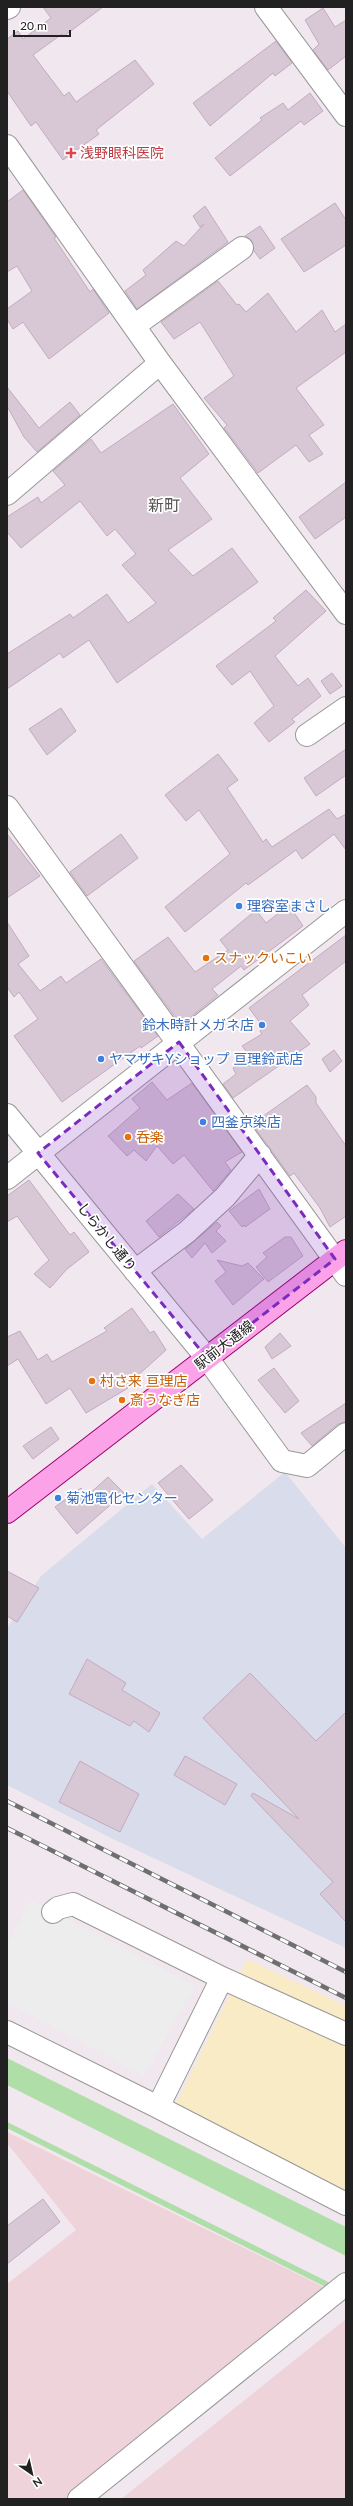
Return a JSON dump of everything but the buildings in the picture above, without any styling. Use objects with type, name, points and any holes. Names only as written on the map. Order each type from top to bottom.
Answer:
[{"type":"main road","name":"駅前大通線","points":[[7,1512],[207,1358],[342,1262]]},
{"type":"street","points":[[266,7],[346,115]]},
{"type":"street","points":[[7,146],[160,363],[346,613]]},
{"type":"street","points":[[134,326],[242,248]]},
{"type":"street","points":[[7,494],[160,363]]},
{"type":"street","points":[[307,735],[346,708]]},
{"type":"street","points":[[7,807],[260,1155],[342,1262]]},
{"type":"street","points":[[7,1178],[346,911]]},
{"type":"street","name":"しらかし通り","points":[[7,1115],[207,1358],[282,1461],[307,1466],[346,1434]]},
{"type":"street","points":[[135,1271],[198,1222],[225,1197],[260,1155]]},
{"type":"street","points":[[53,1912],[58,1908],[73,1904],[222,1978],[346,2034]]},
{"type":"street","points":[[158,2107],[222,1978]]},
{"type":"street","points":[[7,2032],[158,2107],[346,2204]]},
{"type":"street","points":[[79,2499],[346,2284]]},
{"type":"highlighted area","points":[[179,1042],[335,1259],[207,1358],[38,1153]]},
{"type":"shaded area","points":[[285,1472],[346,1548],[346,1948],[113,1839],[7,1785],[7,1628],[41,1576],[152,1484],[202,1539]]},
{"type":"shaded area","points":[[31,1900],[195,1986],[144,2076],[7,2002],[7,1945]]},
{"type":"shaded area","points":[[247,1959],[346,2006],[346,2198],[173,2110]]},
{"type":"shaded area","points":[[7,2058],[346,2227],[346,2256],[7,2085]]},
{"type":"shaded area","points":[[7,2132],[328,2289],[70,2499],[7,2499],[7,2284],[76,2230],[7,2143]]},
{"type":"shaded area","points":[[346,2319],[346,2499],[121,2499]]},
{"type":"waterway","points":[[7,2125],[326,2284]]},
{"type":"railway","points":[[7,1801],[346,1972]]},
{"type":"railway","points":[[7,1828],[346,1998]]},
{"type":"place","name":"浅野眼科医院","points":[[71,153]]},
{"type":"place","name":"理容室まさし","points":[[239,906]]},
{"type":"place","name":"スナックいこい","points":[[206,958]]},
{"type":"place","name":"鈴木時計メガネ店","points":[[262,1025]]},
{"type":"place","name":"ヤマザキYショップ 亘理鈴武店","points":[[101,1059]]},
{"type":"place","name":"四釜京染店","points":[[203,1122]]},
{"type":"place","name":"呑楽","points":[[128,1137]]},
{"type":"place","name":"村さ来 亘理店","points":[[92,1381]]},
{"type":"place","name":"斎うなぎ店","points":[[122,1400]]},
{"type":"place","name":"菊池電化センター","points":[[58,1498]]},
{"type":"district","name":"新町","points":[[164,505]]}]
